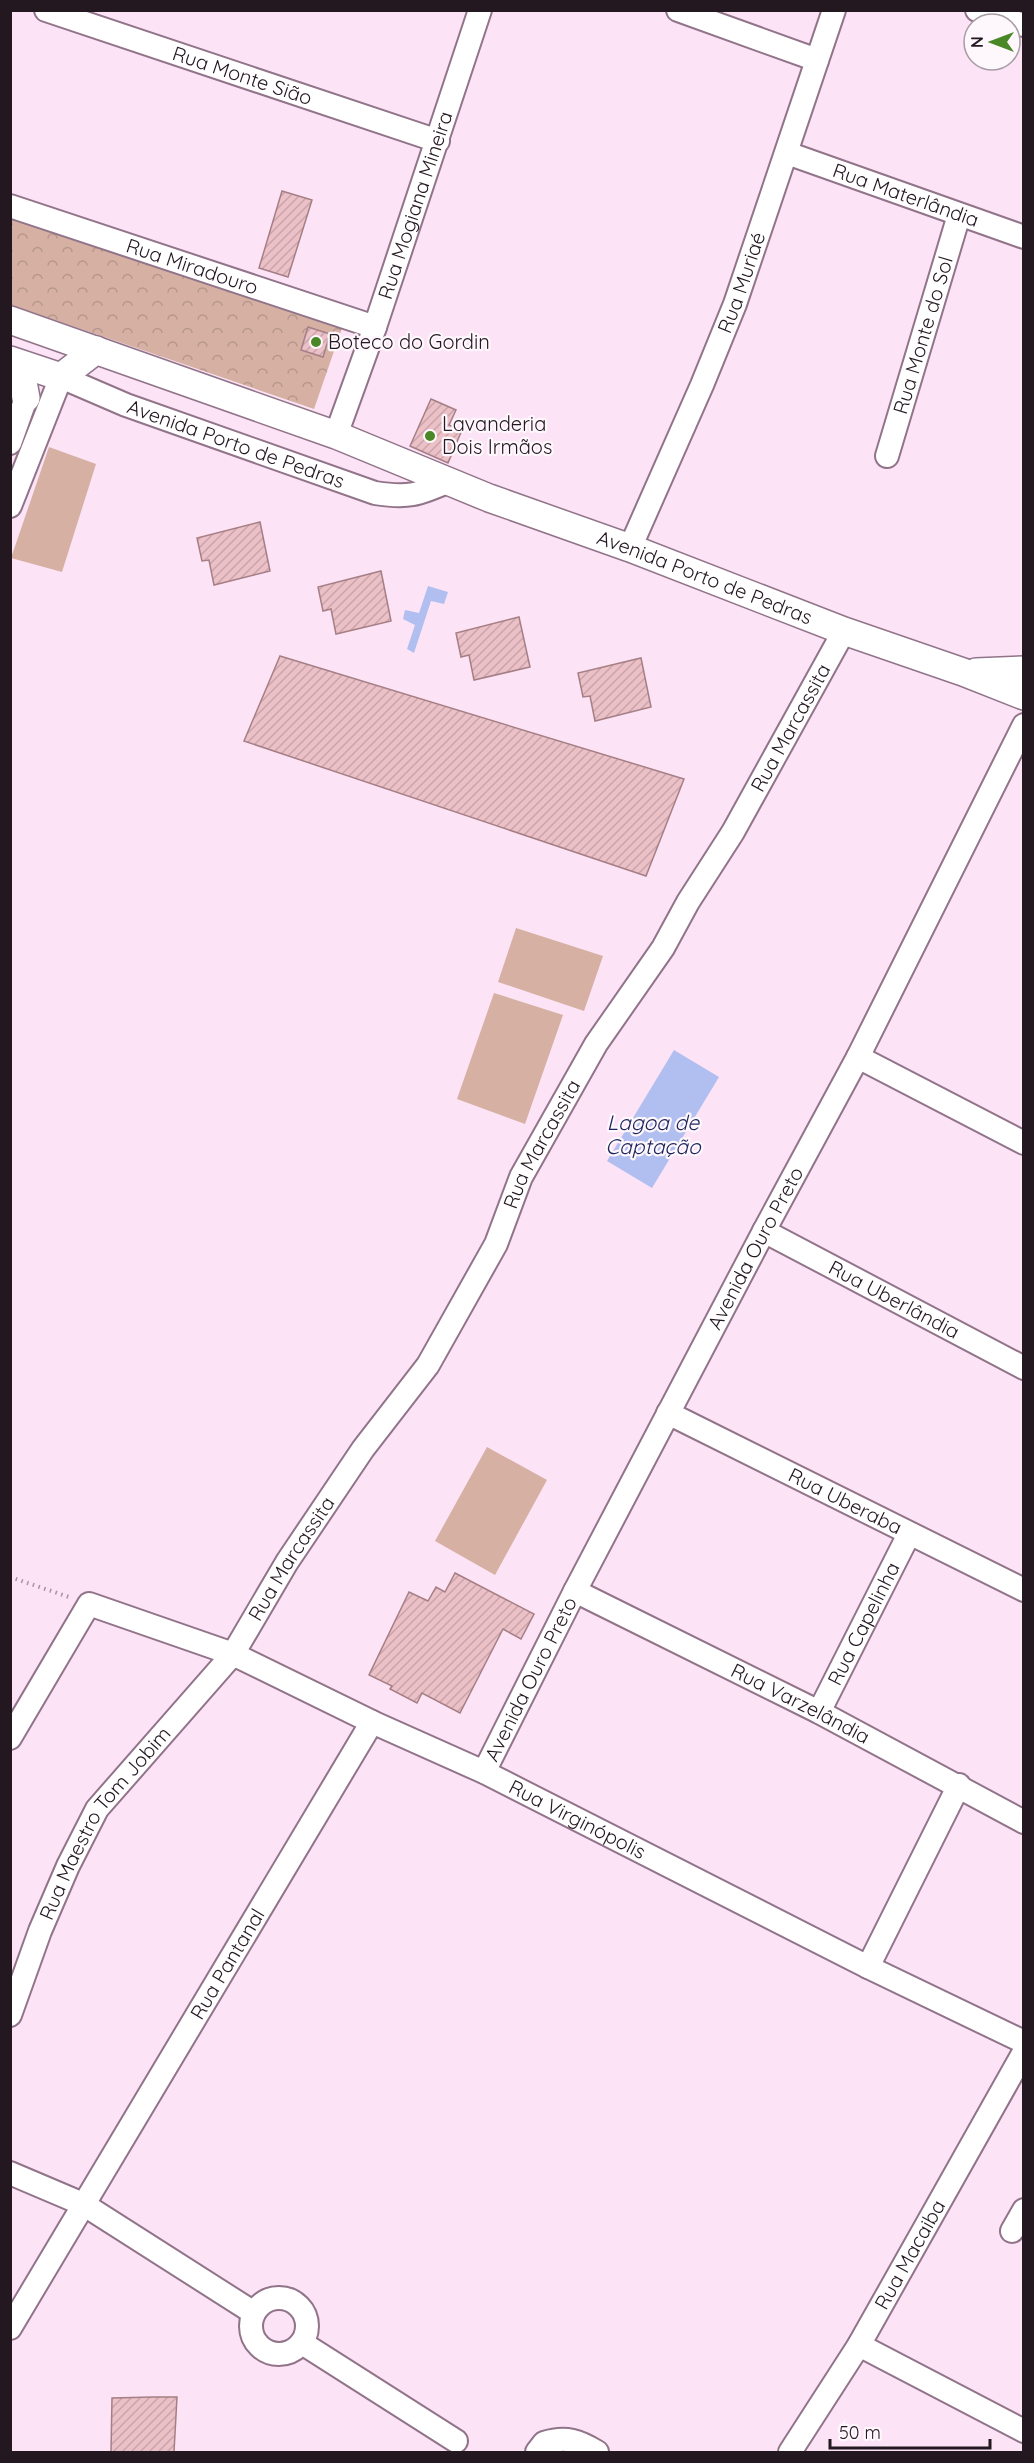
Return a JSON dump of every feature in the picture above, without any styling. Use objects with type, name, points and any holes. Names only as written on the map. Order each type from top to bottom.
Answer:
[{"type":"main road","name":"Avenida Porto de Pedras","points":[[10,320],[336,435],[447,482],[630,548],[844,631],[963,672],[1023,696]]},
{"type":"main road","points":[[54,374],[66,348],[64,339]]},
{"type":"main road","points":[[54,374],[96,350]]},
{"type":"main road","name":"Avenida Porto de Pedras","points":[[10,360],[54,374]]},
{"type":"main road","points":[[10,371],[23,382],[26,398]]},
{"type":"main road","name":"Avenida Porto de Pedras","points":[[963,672],[1023,670]]},
{"type":"street","name":"Rua Monte Sião","points":[[46,10],[438,141]]},
{"type":"street","name":"Rua Mogiana Mineira","points":[[336,435],[375,327],[480,10]]},
{"type":"street","points":[[678,10],[817,60]]},
{"type":"street","name":"Rua Muriaé","points":[[630,548],[735,304],[834,10]]},
{"type":"street","points":[[976,10],[1023,25]]},
{"type":"street","name":"Rua Materlândia","points":[[787,153],[1023,237]]},
{"type":"street","name":"Rua Miradouro","points":[[10,206],[375,327]]},
{"type":"street","name":"Rua Monte do Sol","points":[[886,456],[959,215]]},
{"type":"street","points":[[10,506],[54,374]]},
{"type":"street","name":"Avenida Porto de Pedras","points":[[54,374],[126,405],[375,493],[395,496],[416,495],[447,482]]},
{"type":"street","points":[[10,443],[26,398]]},
{"type":"street","name":"Rua Marcassita","points":[[233,1654],[287,1562],[363,1449],[428,1365],[496,1244],[521,1177],[596,1044],[663,948],[688,902],[733,832],[844,631]]},
{"type":"street","name":"Avenida Ouro Preto","points":[[484,1772],[668,1413],[858,1057],[1023,725]]},
{"type":"street","points":[[858,1057],[1023,1143]]},
{"type":"street","name":"Rua Uberlândia","points":[[764,1231],[1023,1368]]},
{"type":"street","name":"Rua Uberaba","points":[[668,1413],[1023,1590]]},
{"type":"street","name":"Rua Capelinha","points":[[819,1712],[909,1534]]},
{"type":"street","name":"Rua Varzelândia","points":[[575,1591],[819,1712],[959,1785],[1023,1822]]},
{"type":"street","points":[[10,1738],[89,1604]]},
{"type":"street","name":"Rua Virginópolis","points":[[89,1604],[233,1654],[372,1722],[484,1772],[868,1967],[1023,2042]]},
{"type":"street","name":"Rua Maestro Tom Jobim","points":[[10,2015],[40,1931],[68,1866],[97,1809],[233,1654]]},
{"type":"street","name":"Rua Pantanal","points":[[10,2328],[372,1722]]},
{"type":"street","points":[[868,1967],[959,1785]]},
{"type":"street","name":"Rua Macaiba","points":[[790,2452],[859,2345],[1023,2052]]},
{"type":"street","points":[[10,2173],[83,2204],[254,2313]]},
{"type":"street","points":[[1012,2231],[1023,2210]]},
{"type":"street","points":[[275,2298],[288,2299],[300,2306],[306,2318],[307,2331],[302,2343],[292,2352],[280,2354],[267,2352],[253,2338],[251,2323],[254,2313],[263,2303],[275,2298]]},
{"type":"street","points":[[302,2343],[456,2441]]},
{"type":"street","points":[[859,2345],[1023,2431]]},
{"type":"street","points":[[537,2452],[544,2443],[556,2439],[568,2439],[581,2443],[597,2452]]},
{"type":"path","points":[[10,1577],[89,1604]]},
{"type":"green space","points":[[11,215],[342,328],[314,409],[11,305]]},
{"type":"green space","points":[[49,447],[96,464],[62,572],[11,558]]},
{"type":"green space","points":[[516,928],[603,956],[584,1011],[498,982]]},
{"type":"green space","points":[[494,993],[563,1015],[525,1124],[457,1099]]},
{"type":"green space","points":[[487,1447],[547,1480],[495,1575],[435,1541]]},
{"type":"water","points":[[428,586],[448,592],[444,604],[431,601],[414,653],[407,649],[415,625],[403,619],[405,610],[419,613]]},
{"type":"water","name":"Lagoa de Captação","points":[[674,1050],[719,1077],[652,1188],[607,1161]]},
{"type":"building","points":[[282,191],[312,200],[288,277],[259,268]]},
{"type":"building","name":"Boteco do Gordin","points":[[308,327],[330,334],[323,357],[301,350]]},
{"type":"building","name":"Lavanderia Dois Irmãos","points":[[431,399],[456,410],[449,425],[462,430],[448,463],[410,446]]},
{"type":"building","points":[[260,522],[270,571],[214,585],[209,560],[202,561],[197,538]]},
{"type":"building","points":[[381,571],[391,621],[336,634],[331,609],[323,611],[318,587]]},
{"type":"building","points":[[519,617],[530,667],[474,680],[469,655],[461,657],[456,633]]},
{"type":"building","points":[[280,656],[684,779],[646,876],[244,741]]},
{"type":"building","points":[[641,658],[651,707],[595,721],[590,696],[583,697],[578,673]]},
{"type":"building","points":[[455,1573],[534,1614],[521,1639],[503,1629],[460,1713],[422,1693],[417,1703],[390,1689],[392,1686],[369,1675],[409,1592],[428,1601],[436,1587],[445,1592]]},
{"type":"building","points":[[177,2397],[174,2452],[111,2452],[112,2398]]},
{"type":"place","name":"Boteco do Gordin","points":[[316,342]]},
{"type":"place","name":"Lavanderia Dois Irmãos","points":[[430,436]]}]
